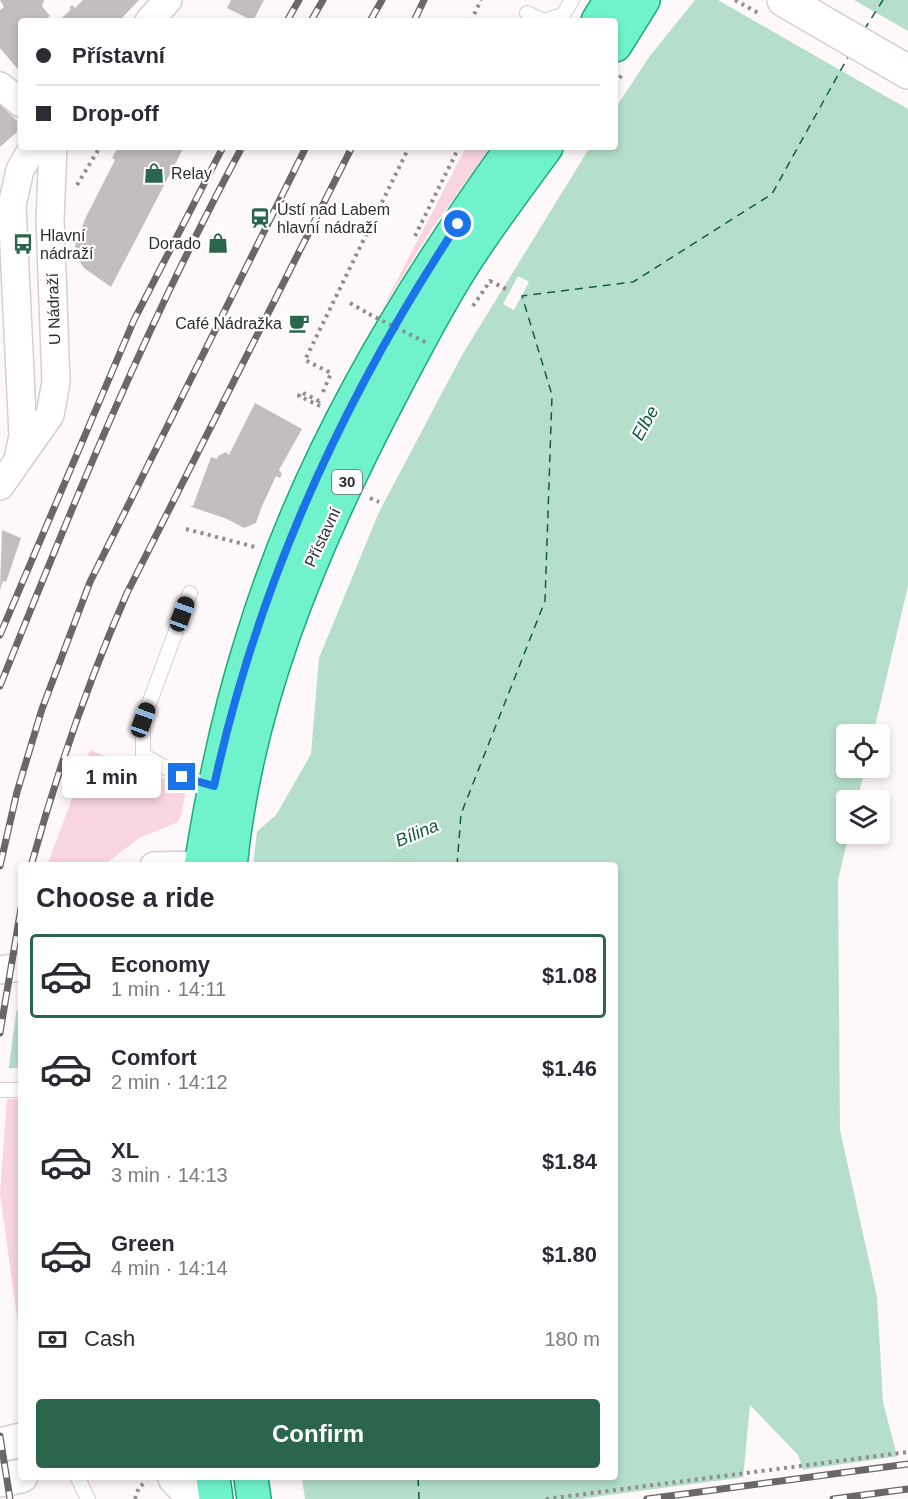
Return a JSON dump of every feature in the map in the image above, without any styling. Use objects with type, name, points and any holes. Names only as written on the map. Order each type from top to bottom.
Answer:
[{"type":"main road","points":[[600,18],[611,0]]},
{"type":"main road","points":[[618,40],[644,0]]},
{"type":"main road","points":[[784,0],[908,72]]},
{"type":"main road","name":"Přístavní","points":[[201,862],[214,786],[251,642],[303,504],[330,444],[402,310],[469,208],[511,150]]},
{"type":"main road","name":"Přístavní","points":[[230,860],[250,742],[274,657],[306,569],[360,455],[427,324],[460,268],[544,150]]},
{"type":"main road","points":[[0,1444],[18,1441]]},
{"type":"main road","points":[[0,1480],[18,1477]]},
{"type":"main road","points":[[166,1480],[195,1499]]},
{"type":"main road","points":[[213,1480],[216,1499]]},
{"type":"main road","points":[[251,1480],[254,1499]]},
{"type":"street","points":[[151,18],[168,0]]},
{"type":"street","points":[[0,86],[18,101]]},
{"type":"street","points":[[0,165],[19,150]]},
{"type":"street","name":"U Nádraží","points":[[17,460],[23,436],[12,205],[20,170],[31,150]]},
{"type":"street","name":"U Nádraží","points":[[0,486],[50,415],[56,382],[50,219],[53,150]]},
{"type":"street","points":[[0,970],[18,968]]},
{"type":"lane","points":[[554,18],[563,15],[572,0]]},
{"type":"lane","points":[[527,13],[538,18]]},
{"type":"lane","points":[[190,592],[143,720],[143,755],[182,777],[214,786]]},
{"type":"lane","points":[[0,1090],[18,1090]]},
{"type":"lane","points":[[79,1480],[88,1499]]},
{"type":"path","points":[[472,18],[481,0]]},
{"type":"path","points":[[328,410],[299,396],[301,392],[319,401],[331,373],[305,360],[408,150]]},
{"type":"path","points":[[472,308],[490,281],[510,291]]},
{"type":"path","points":[[350,303],[427,343]]},
{"type":"path","points":[[370,498],[379,502]]},
{"type":"path","points":[[186,529],[255,547]]},
{"type":"path","points":[[546,1499],[908,1452]]},
{"type":"path","points":[[135,1499],[139,1487],[158,1480]]},
{"type":"shaded area","points":[[464,150],[489,150],[431,230],[380,313]]},
{"type":"shaded area","points":[[90,750],[162,778],[187,781],[182,813],[178,822],[139,838],[108,862],[48,862]]},
{"type":"shaded area","points":[[7,1099],[18,1099],[18,1325],[0,1193]]},
{"type":"water","points":[[695,0],[908,0],[908,586],[876,724],[836,724],[836,778],[863,778],[860,790],[836,790],[836,844],[847,844],[838,880],[840,1130],[877,1297],[883,1402],[908,1499],[813,1499],[798,1455],[750,1405],[741,1499],[305,1499],[302,1480],[618,1480],[618,862],[223,862],[276,815],[311,754],[319,658],[379,512],[462,355],[588,150],[618,150],[618,104],[649,57]]},
{"type":"water","points":[[18,1010],[18,1067],[0,1070],[0,1012]]},
{"type":"pier","points":[[718,0],[854,0],[908,31],[908,109]]},
{"type":"pier","points":[[518,276],[529,282],[514,310],[503,304]]},
{"type":"pier","points":[[257,831],[253,862],[221,862]]},
{"type":"pier","points":[[17,1007],[8,1073],[0,1073],[0,1009]]},
{"type":"pier","points":[[900,1456],[908,1483],[908,1499],[810,1499],[800,1470]]},
{"type":"pier","points":[[746,1477],[744,1499],[579,1499]]},
{"type":"building","points":[[0,0],[44,0],[42,6],[50,16],[47,18],[18,18],[18,69],[0,48],[0,10],[4,7]]},
{"type":"building","points":[[83,0],[139,0],[122,18],[62,18],[72,5],[75,8]]},
{"type":"building","points":[[231,0],[264,0],[255,18],[247,18],[227,8]]},
{"type":"building","points":[[0,104],[17,121],[17,132],[0,147]]},
{"type":"building","points":[[116,150],[182,150],[111,287],[84,268],[78,259],[75,246],[85,219],[115,160],[112,158]]},
{"type":"building","points":[[255,403],[302,429],[279,470],[282,474],[280,478],[276,476],[256,523],[244,528],[227,519],[189,506],[193,506],[211,457],[217,459],[226,452],[229,455]]},
{"type":"building","points":[[2,530],[21,538],[6,582],[3,581],[0,590]]},
{"type":"ferry route","points":[[864,30],[883,0]]},
{"type":"ferry route","points":[[457,862],[461,814],[545,601],[552,395],[522,296],[633,282],[772,194],[848,57]]},
{"type":"ferry route","points":[[418,1480],[419,1499]]},
{"type":"railway","points":[[289,18],[299,0]]},
{"type":"railway","points":[[313,18],[323,0]]},
{"type":"railway","points":[[372,18],[382,0]]},
{"type":"railway","points":[[415,18],[424,0]]},
{"type":"railway","points":[[0,635],[134,320],[221,150]]},
{"type":"railway","points":[[0,686],[84,481],[143,346],[207,213],[240,150]]},
{"type":"railway","points":[[0,866],[17,792],[42,709],[90,582],[305,150]]},
{"type":"railway","points":[[32,862],[74,728],[127,593],[350,150]]},
{"type":"railway","points":[[0,1033],[18,926]]},
{"type":"railway","points":[[0,1436],[10,1499]]},
{"type":"railway","points":[[647,1499],[908,1464]]},
{"type":"railway","points":[[833,1499],[908,1489]]},
{"type":"place","name":"Relay","points":[[154,173]]},
{"type":"place","name":"Ústí nad Labem hlavní nádraží","points":[[260,218]]},
{"type":"place","name":"Dorado","points":[[218,243]]},
{"type":"place","name":"Hlavní nádraží","points":[[23,244]]},
{"type":"place","name":"Café Nádražka","points":[[299,323]]},
{"type":"route","points":[[182,777],[214,786],[224,739],[251,642],[303,504],[330,444],[402,310],[458,224]]},
{"type":"water label","name":"Elbe","points":[[645,423]]},
{"type":"water label","name":"Bílina","points":[[417,833]]}]
